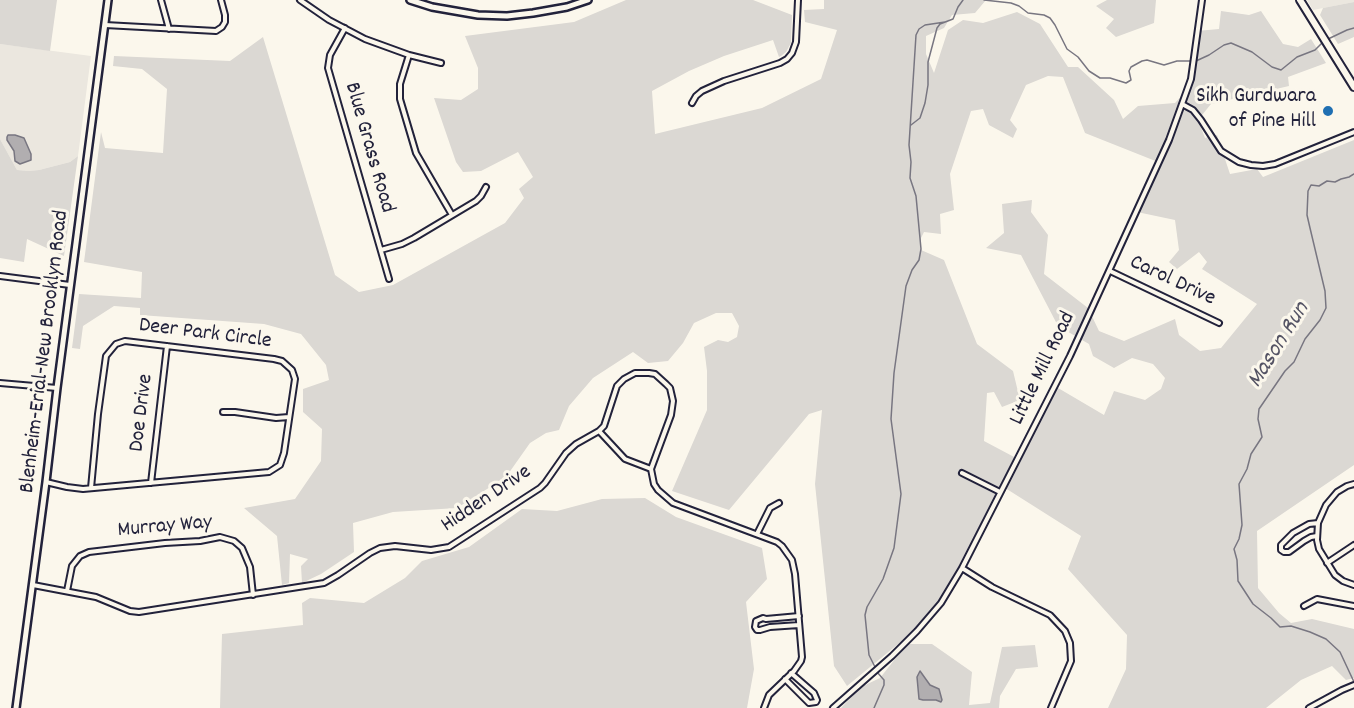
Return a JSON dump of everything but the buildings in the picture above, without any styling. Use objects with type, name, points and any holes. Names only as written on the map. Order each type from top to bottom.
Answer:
[{"type":"main road","name":"Blenheim-Erial-New Brooklyn Road","points":[[16,708],[108,0]]},
{"type":"main road","points":[[410,0],[432,7],[478,15],[507,16],[533,14],[588,0]]},
{"type":"main road","points":[[1300,0],[1354,87]]},
{"type":"street","points":[[161,0],[169,29]]},
{"type":"street","points":[[104,25],[216,31],[225,22],[221,0]]},
{"type":"street","points":[[300,0],[372,42],[441,63]]},
{"type":"street","points":[[693,103],[699,93],[710,87],[787,59],[796,42],[798,0]]},
{"type":"street","name":"Little Mill Road","points":[[833,708],[911,638],[941,603],[962,568],[1070,356],[1169,140],[1191,79],[1202,0]]},
{"type":"street","name":"Blue Grass Road","points":[[345,28],[328,59],[328,68],[388,279]]},
{"type":"street","points":[[409,55],[400,84],[400,99],[417,157],[452,215]]},
{"type":"street","points":[[1182,104],[1193,110],[1221,151],[1239,162],[1251,165],[1275,164],[1354,132]]},
{"type":"street","points":[[381,250],[410,241],[479,199],[486,187]]},
{"type":"street","name":"Carol Drive","points":[[1110,270],[1220,323]]},
{"type":"street","points":[[0,276],[70,285]]},
{"type":"street","name":"Deer Park Circle","points":[[46,482],[67,488],[83,489],[269,472],[280,465],[282,460],[295,379],[292,370],[282,361],[274,359],[124,341],[116,344],[106,356],[90,488]]},
{"type":"street","name":"Doe Drive","points":[[151,483],[167,346]]},
{"type":"street","points":[[651,469],[625,459],[599,431],[604,426],[617,386],[635,372],[655,375],[662,379],[670,388],[673,401],[671,415],[651,469],[654,484],[658,490],[673,503],[777,542],[792,560],[802,657],[791,674],[769,695],[764,708]]},
{"type":"street","points":[[0,383],[57,388]]},
{"type":"street","points":[[223,412],[276,418],[289,417]]},
{"type":"street","name":"Hidden Drive","points":[[33,585],[96,597],[130,611],[139,612],[324,583],[380,548],[394,546],[431,550],[449,547],[535,492],[545,483],[566,453],[576,444],[599,431]]},
{"type":"street","points":[[962,473],[1000,492]]},
{"type":"street","points":[[1354,483],[1337,492],[1326,505],[1318,523],[1317,536],[1319,549],[1335,575],[1354,585]]},
{"type":"street","points":[[757,534],[770,508],[779,503]]},
{"type":"street","points":[[1317,536],[1304,541],[1289,552],[1281,550],[1281,545],[1293,533],[1309,524],[1318,523]]},
{"type":"street","name":"Murray Way","points":[[68,591],[72,566],[80,556],[88,552],[220,537],[234,541],[242,548],[250,567],[253,595]]},
{"type":"street","points":[[1327,563],[1354,545]]},
{"type":"street","points":[[962,568],[992,587],[1050,615],[1065,631],[1070,643],[1071,661],[1051,708]]},
{"type":"street","points":[[1304,606],[1317,598],[1354,606]]},
{"type":"street","points":[[799,616],[763,618],[756,621],[755,627],[760,630],[799,625]]},
{"type":"street","points":[[785,679],[808,703],[816,702],[814,693],[791,674]]},
{"type":"street","points":[[1309,708],[1354,685]]},
{"type":"shaded area","points":[[0,0],[57,0],[50,51],[0,44]]},
{"type":"shaded area","points":[[626,0],[753,0],[792,15],[791,43],[781,56],[779,57],[773,40],[724,56],[689,71],[652,91],[655,134],[762,108],[821,79],[837,30],[805,22],[804,10],[824,9],[824,0],[986,0],[975,13],[952,15],[944,28],[926,36],[926,54],[934,73],[948,30],[963,20],[983,23],[1017,12],[1040,24],[1068,67],[1078,67],[1114,100],[1123,119],[1138,106],[1175,103],[1187,90],[1197,31],[1219,29],[1221,11],[1249,15],[1261,11],[1283,44],[1298,47],[1311,39],[1326,63],[1288,77],[1289,86],[1211,104],[1198,120],[1205,138],[1217,135],[1230,174],[1257,169],[1263,177],[1354,140],[1354,465],[1257,531],[1258,588],[1279,613],[1291,623],[1312,619],[1354,629],[1354,678],[1346,680],[1332,666],[1301,680],[1266,708],[1108,708],[1126,669],[1127,635],[1068,569],[1081,536],[1002,486],[937,612],[847,686],[834,666],[815,484],[822,410],[809,414],[729,510],[672,491],[707,410],[707,371],[704,347],[718,340],[728,342],[737,337],[739,326],[732,313],[716,313],[694,323],[683,343],[668,361],[648,363],[633,352],[593,378],[569,406],[559,430],[546,433],[530,443],[506,477],[457,508],[393,512],[353,523],[354,552],[321,574],[302,583],[301,566],[308,559],[290,554],[289,583],[282,585],[277,536],[244,508],[295,499],[321,461],[322,429],[303,412],[303,389],[329,380],[326,365],[301,334],[264,324],[140,315],[140,308],[114,306],[83,326],[80,349],[72,348],[79,294],[141,298],[142,272],[84,262],[101,132],[105,148],[163,153],[167,89],[142,69],[113,66],[114,56],[230,61],[263,37],[335,275],[359,292],[393,285],[505,223],[524,198],[519,189],[533,177],[518,152],[481,171],[463,172],[456,162],[434,98],[461,100],[478,89],[478,68],[465,36],[574,22]],"holes":[[[1048,76],[1063,77],[1085,133],[1158,162],[1137,212],[1175,220],[1179,250],[1169,262],[1177,269],[1199,252],[1207,262],[1202,269],[1257,304],[1221,348],[1200,351],[1179,335],[1175,319],[1124,341],[1099,331],[1088,308],[1044,274],[1048,235],[1031,212],[1032,200],[1002,204],[1004,233],[986,248],[1021,255],[1058,326],[1089,344],[1093,356],[1114,368],[1132,358],[1153,364],[1165,378],[1161,389],[1145,400],[1114,391],[1104,415],[1053,385],[1016,458],[984,441],[987,393],[994,392],[1002,407],[1020,400],[1013,371],[977,344],[944,260],[921,250],[921,238],[924,232],[941,234],[940,214],[954,210],[950,174],[971,111],[983,109],[989,125],[1013,138],[1017,129],[1010,120],[1026,85]]]},
{"type":"shaded area","points":[[1107,0],[1156,0],[1154,23],[1116,37],[1106,28],[1114,19],[1096,6]]},
{"type":"shaded area","points":[[1307,0],[1354,0],[1354,2],[1313,10]]},
{"type":"shaded area","points":[[1354,2],[1354,37],[1338,44],[1320,15],[1323,8]]},
{"type":"shaded area","points":[[0,44],[91,56],[78,156],[70,162],[39,170],[17,170],[0,139]]},
{"type":"shaded area","points":[[8,135],[24,138],[31,154],[31,160],[20,164],[15,161],[14,151],[7,140]]},
{"type":"shaded area","points":[[0,139],[17,170],[39,170],[70,162],[78,156],[64,256],[27,239],[24,262],[0,258]]},
{"type":"shaded area","points":[[645,498],[676,517],[762,548],[767,579],[746,602],[754,669],[747,708],[220,708],[222,634],[303,625],[302,603],[310,598],[364,603],[405,578],[422,561],[469,547],[522,509],[557,511],[602,499]]},
{"type":"shaded area","points":[[907,644],[932,644],[972,672],[969,705],[990,703],[1002,647],[1035,645],[1038,667],[1016,669],[1000,696],[999,708],[841,708],[861,687],[880,678]]},
{"type":"shaded area","points":[[920,671],[930,685],[939,689],[941,702],[919,699],[917,677]]},
{"type":"waterway","points":[[911,125],[920,118],[925,103],[928,62],[937,28],[940,24],[953,19],[963,0]]},
{"type":"waterway","points":[[984,0],[1011,3],[1028,13],[1050,18],[1067,49],[1078,57],[1089,71],[1100,78],[1110,78],[1126,83],[1131,80],[1129,71],[1131,67],[1142,61],[1147,60],[1164,65],[1177,61],[1191,61]]},
{"type":"waterway","points":[[875,667],[869,655],[865,615],[883,579],[894,548],[901,494],[891,419],[894,373],[906,286],[919,260],[921,249],[916,196],[910,178],[909,145],[916,35],[925,25],[945,22]]},
{"type":"waterway","points":[[1326,40],[1354,28]]},
{"type":"waterway","points":[[1196,61],[1231,43],[1252,52],[1272,67],[1281,70],[1297,57],[1315,50],[1322,43]]},
{"type":"waterway","name":"Mason Run","points":[[1354,174],[1335,182],[1327,181],[1319,186],[1311,185],[1308,191],[1307,215],[1325,291],[1326,308],[1305,339],[1294,362],[1285,371],[1259,409],[1258,419],[1262,437],[1251,454],[1247,469],[1239,484],[1242,525],[1234,549],[1238,581],[1253,604],[1280,627],[1291,626],[1326,639],[1340,652],[1354,682]]},
{"type":"waterway","points":[[874,708],[884,685],[884,680],[877,672]]},
{"type":"place","name":"Sikh Gurdwara of Pine Hill","points":[[1328,111]]}]
